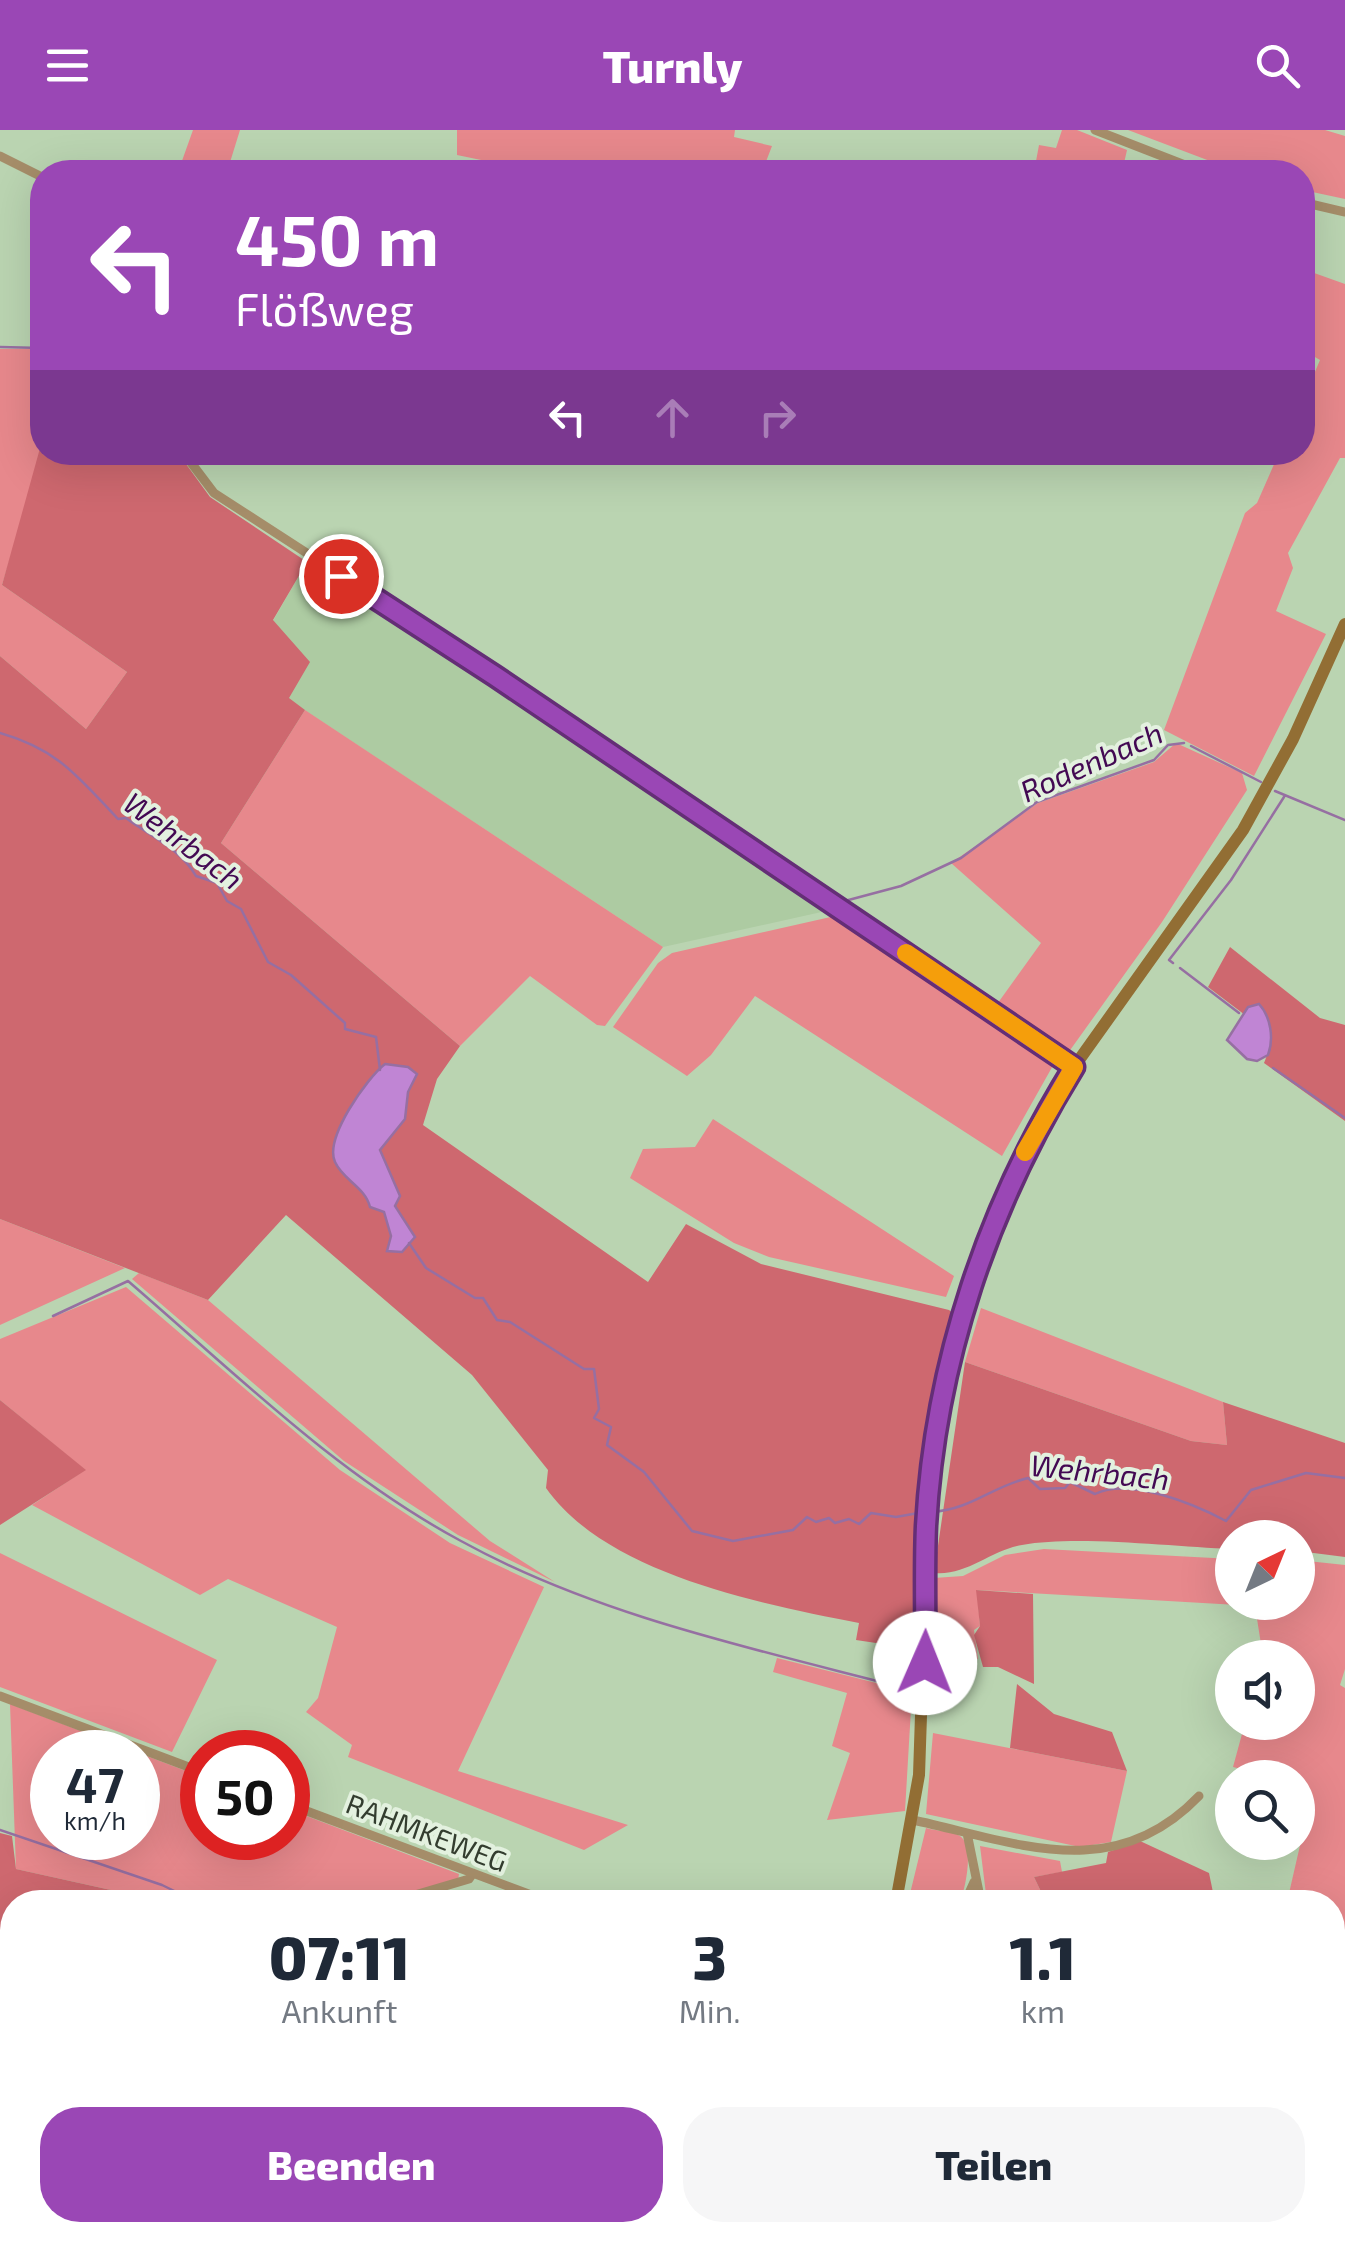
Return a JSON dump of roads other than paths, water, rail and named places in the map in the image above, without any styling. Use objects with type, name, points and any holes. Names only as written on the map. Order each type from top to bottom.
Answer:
[{"type":"main road","points":[[899,1890],[914,1820],[923,1710],[928,1507],[948,1371],[970,1286],[1012,1178],[1074,1067],[1242,830],[1293,739],[1345,624]]},
{"type":"street","points":[[1095,130],[1173,160]]},
{"type":"street","points":[[0,156],[30,171]]},
{"type":"street","points":[[1315,205],[1345,212]]},
{"type":"street","points":[[194,465],[214,493],[510,686],[1074,1067]]},
{"type":"street","points":[[0,1696],[180,1764]]},
{"type":"street","points":[[914,1820],[967,1833],[1091,1852],[1170,1820],[1199,1796]]},
{"type":"street","name":"RAHMKEWEG","points":[[310,1812],[517,1890]]},
{"type":"street","points":[[967,1833],[977,1890]]},
{"type":"street","points":[[434,1890],[469,1880],[472,1874]]},
{"type":"street","points":[[970,1890],[974,1882]]},
{"type":"waterway","name":"Rodenbach","points":[[0,347],[30,348]]},
{"type":"waterway","name":"Rodenbach","points":[[399,608],[613,750]]},
{"type":"waterway","name":"Wehrbach","points":[[0,733],[53,757],[118,819],[126,818],[164,844],[196,876],[217,883],[227,901],[241,909],[268,962],[291,975],[345,1023],[345,1029],[376,1037],[380,1070]]},
{"type":"waterway","name":"Rodenbach","points":[[656,777],[841,902],[901,886],[961,858],[1037,802],[1154,760],[1168,745],[1184,743]]},
{"type":"waterway","name":"Rodenbach","points":[[1191,746],[1261,782]]},
{"type":"waterway","name":"Rodenbach","points":[[624,757],[644,768]]},
{"type":"waterway","name":"Rodenbach","points":[[1275,791],[1345,820]]},
{"type":"waterway","name":"Rodenbach","points":[[1173,963],[1169,960],[1231,880],[1284,797]]},
{"type":"waterway","name":"Rodenbach","points":[[1180,968],[1239,1013]]},
{"type":"waterway","name":"Rodenbach","points":[[1273,1068],[1345,1118]]},
{"type":"waterway","name":"Wehrbach","points":[[409,1243],[426,1268],[475,1298],[483,1298],[497,1320],[510,1322],[584,1369],[594,1369],[599,1409],[594,1418],[611,1427],[607,1445],[644,1472],[692,1531],[733,1541],[793,1530],[807,1517],[816,1522],[829,1518],[835,1523],[849,1519],[859,1524],[871,1513],[896,1517],[924,1512]]},
{"type":"waterway","points":[[53,1316],[128,1281],[329,1453],[371,1485],[461,1541],[514,1568],[624,1611],[912,1690]]},
{"type":"waterway","name":"Wehrbach","points":[[932,1512],[959,1507],[1028,1478],[1040,1489],[1065,1488],[1070,1482],[1095,1494],[1126,1489],[1162,1495],[1226,1521],[1251,1490],[1306,1473],[1345,1478]]},
{"type":"waterway","points":[[0,1830],[172,1890]]}]
